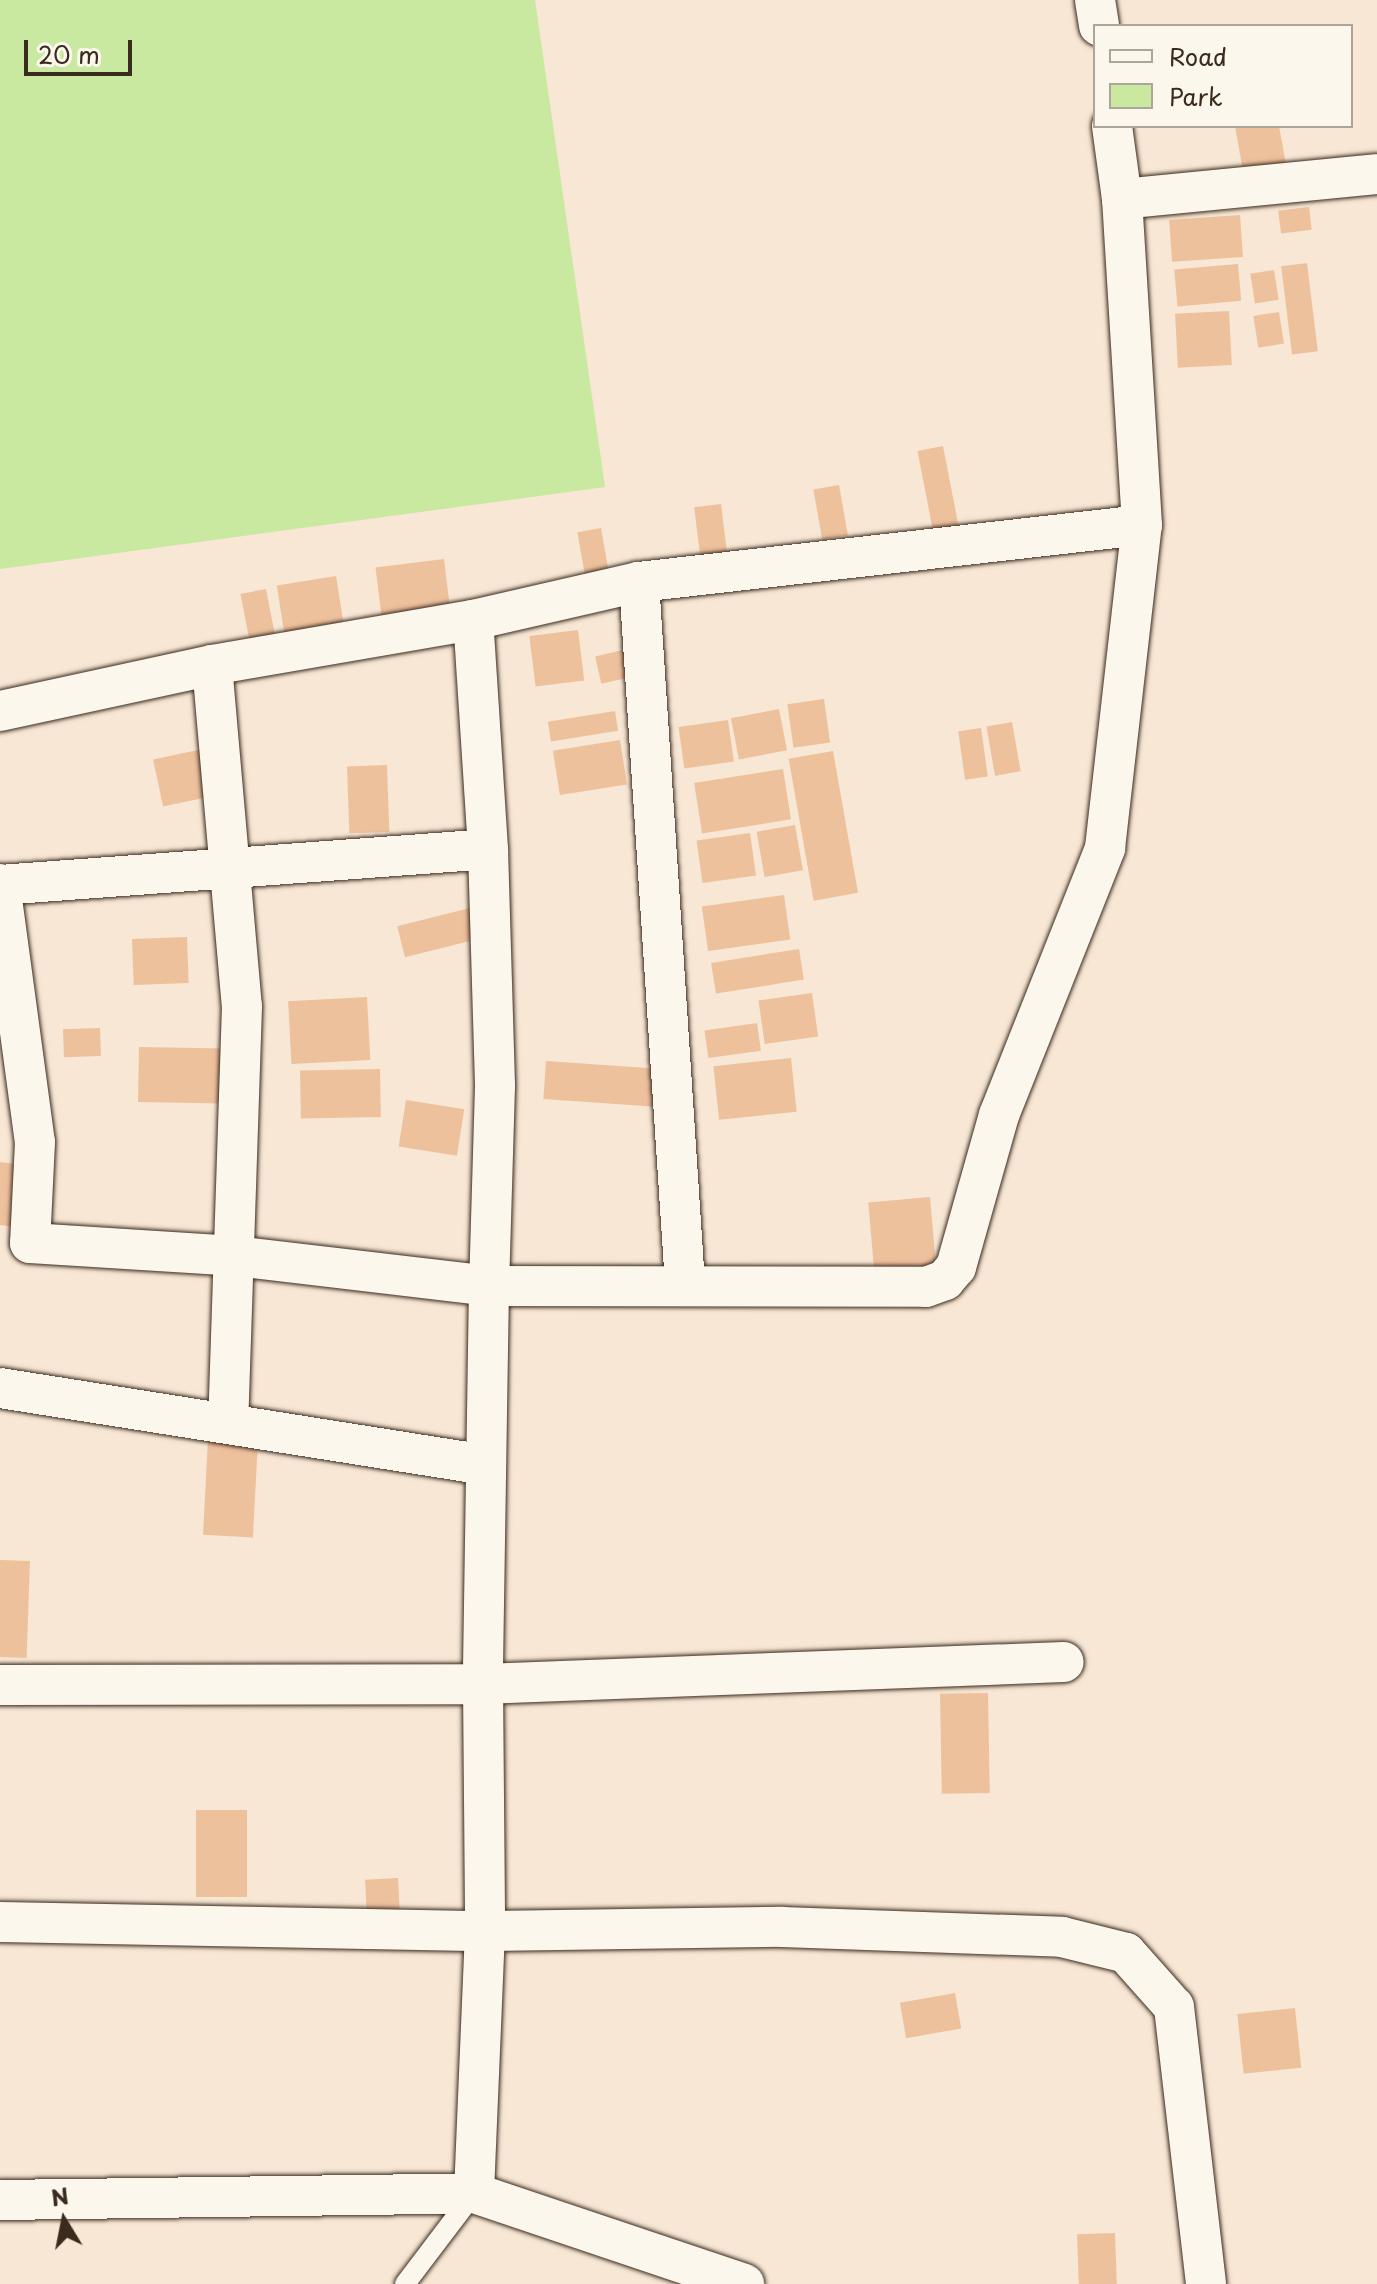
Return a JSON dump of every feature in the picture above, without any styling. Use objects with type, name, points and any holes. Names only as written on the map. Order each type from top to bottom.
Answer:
[{"type":"street","points":[[1095,0],[1099,24]]},
{"type":"street","points":[[488,849],[229,871],[0,884],[11,1050],[35,1142],[15,1242],[235,1256],[489,1286],[685,1284],[926,1287],[945,1280],[956,1267],[999,1115],[1105,848],[1142,525],[1122,199],[1112,128]]},
{"type":"street","points":[[1122,199],[1377,174]]},
{"type":"street","points":[[0,711],[212,665],[473,620],[639,582],[1142,525]]},
{"type":"street","points":[[639,582],[685,1284]]},
{"type":"street","points":[[473,620],[488,849],[495,1086],[483,1684],[485,1931],[474,2193]]},
{"type":"street","points":[[212,665],[242,1006],[228,1422]]},
{"type":"street","points":[[0,1388],[486,1465]]},
{"type":"street","points":[[0,1685],[483,1684],[1064,1662]]},
{"type":"street","points":[[0,1922],[485,1931],[782,1927],[1062,1937],[1126,1953],[1174,2007],[1206,2284]]},
{"type":"street","points":[[0,2200],[474,2193],[744,2284]]},
{"type":"lane","points":[[405,2284],[474,2193]]},
{"type":"green space","points":[[0,0],[535,0],[605,487],[0,569]]},
{"type":"building","points":[[1235,128],[1279,128],[1287,170],[1244,177]]},
{"type":"building","points":[[1309,207],[1312,230],[1281,234],[1278,211]]},
{"type":"building","points":[[1240,215],[1243,257],[1172,262],[1169,220]]},
{"type":"building","points":[[1307,263],[1318,351],[1292,355],[1281,266]]},
{"type":"building","points":[[1238,264],[1241,301],[1177,306],[1174,270]]},
{"type":"building","points":[[1274,270],[1279,300],[1255,303],[1250,274]]},
{"type":"building","points":[[1229,311],[1232,365],[1178,368],[1175,314]]},
{"type":"building","points":[[1279,312],[1284,344],[1258,348],[1253,316]]},
{"type":"building","points":[[943,446],[959,530],[934,535],[917,451]]},
{"type":"building","points":[[839,485],[848,535],[822,540],[813,490]]},
{"type":"building","points":[[721,504],[727,555],[700,558],[694,507]]},
{"type":"building","points":[[601,528],[610,579],[586,583],[577,532]]},
{"type":"building","points":[[444,559],[450,611],[382,619],[376,567]]},
{"type":"building","points":[[336,576],[344,627],[285,637],[277,585]]},
{"type":"building","points":[[266,589],[276,639],[250,644],[240,594]]},
{"type":"building","points":[[578,630],[584,681],[536,687],[529,636]]},
{"type":"building","points":[[636,647],[642,674],[601,684],[595,656]]},
{"type":"building","points":[[824,699],[830,743],[793,748],[787,704]]},
{"type":"building","points":[[779,709],[787,750],[739,760],[731,718]]},
{"type":"building","points":[[615,711],[618,731],[551,741],[548,722]]},
{"type":"building","points":[[728,720],[734,762],[684,769],[678,727]]},
{"type":"building","points":[[1012,722],[1021,771],[995,776],[986,727]]},
{"type":"building","points":[[981,728],[988,777],[965,780],[958,731]]},
{"type":"building","points":[[620,740],[627,784],[560,795],[553,751]]},
{"type":"building","points":[[203,749],[213,796],[163,807],[153,760]]},
{"type":"building","points":[[833,751],[858,893],[814,901],[789,759]]},
{"type":"building","points":[[387,765],[389,832],[349,833],[347,766]]},
{"type":"building","points":[[783,769],[791,819],[702,833],[694,783]]},
{"type":"building","points":[[795,825],[803,870],[765,877],[757,832]]},
{"type":"building","points":[[750,833],[756,876],[703,883],[697,841]]},
{"type":"building","points":[[784,895],[790,940],[708,951],[702,907]]},
{"type":"building","points":[[470,908],[478,939],[405,957],[397,926]]},
{"type":"building","points":[[187,937],[189,983],[134,985],[132,939]]},
{"type":"building","points":[[799,949],[804,980],[716,994],[711,963]]},
{"type":"building","points":[[812,993],[818,1037],[765,1044],[759,1001]]},
{"type":"building","points":[[367,997],[370,1060],[291,1064],[288,1001]]},
{"type":"building","points":[[757,1023],[761,1051],[708,1058],[705,1030]]},
{"type":"building","points":[[100,1028],[101,1056],[64,1057],[63,1029]]},
{"type":"building","points":[[139,1047],[225,1049],[224,1103],[138,1102]]},
{"type":"building","points":[[791,1058],[797,1112],[719,1120],[713,1066]]},
{"type":"building","points":[[546,1061],[669,1070],[666,1107],[543,1099]]},
{"type":"building","points":[[380,1069],[381,1117],[301,1118],[300,1070]]},
{"type":"building","points":[[406,1100],[464,1109],[457,1156],[399,1146]]},
{"type":"building","points":[[0,1162],[24,1165],[17,1227],[0,1225]]},
{"type":"building","points":[[930,1197],[937,1274],[875,1279],[868,1202]]},
{"type":"building","points":[[208,1439],[258,1442],[253,1537],[203,1535]]},
{"type":"building","points":[[0,1560],[30,1561],[27,1658],[0,1657]]},
{"type":"building","points":[[988,1693],[990,1793],[942,1794],[940,1694]]},
{"type":"building","points":[[196,1810],[247,1810],[247,1897],[196,1897]]},
{"type":"building","points":[[398,1878],[400,1916],[367,1918],[365,1880]]},
{"type":"building","points":[[955,1993],[961,2028],[906,2038],[900,2003]]},
{"type":"building","points":[[1295,2008],[1301,2068],[1244,2074],[1237,2014]]},
{"type":"building","points":[[1115,2233],[1117,2284],[1079,2284],[1077,2234]]}]
